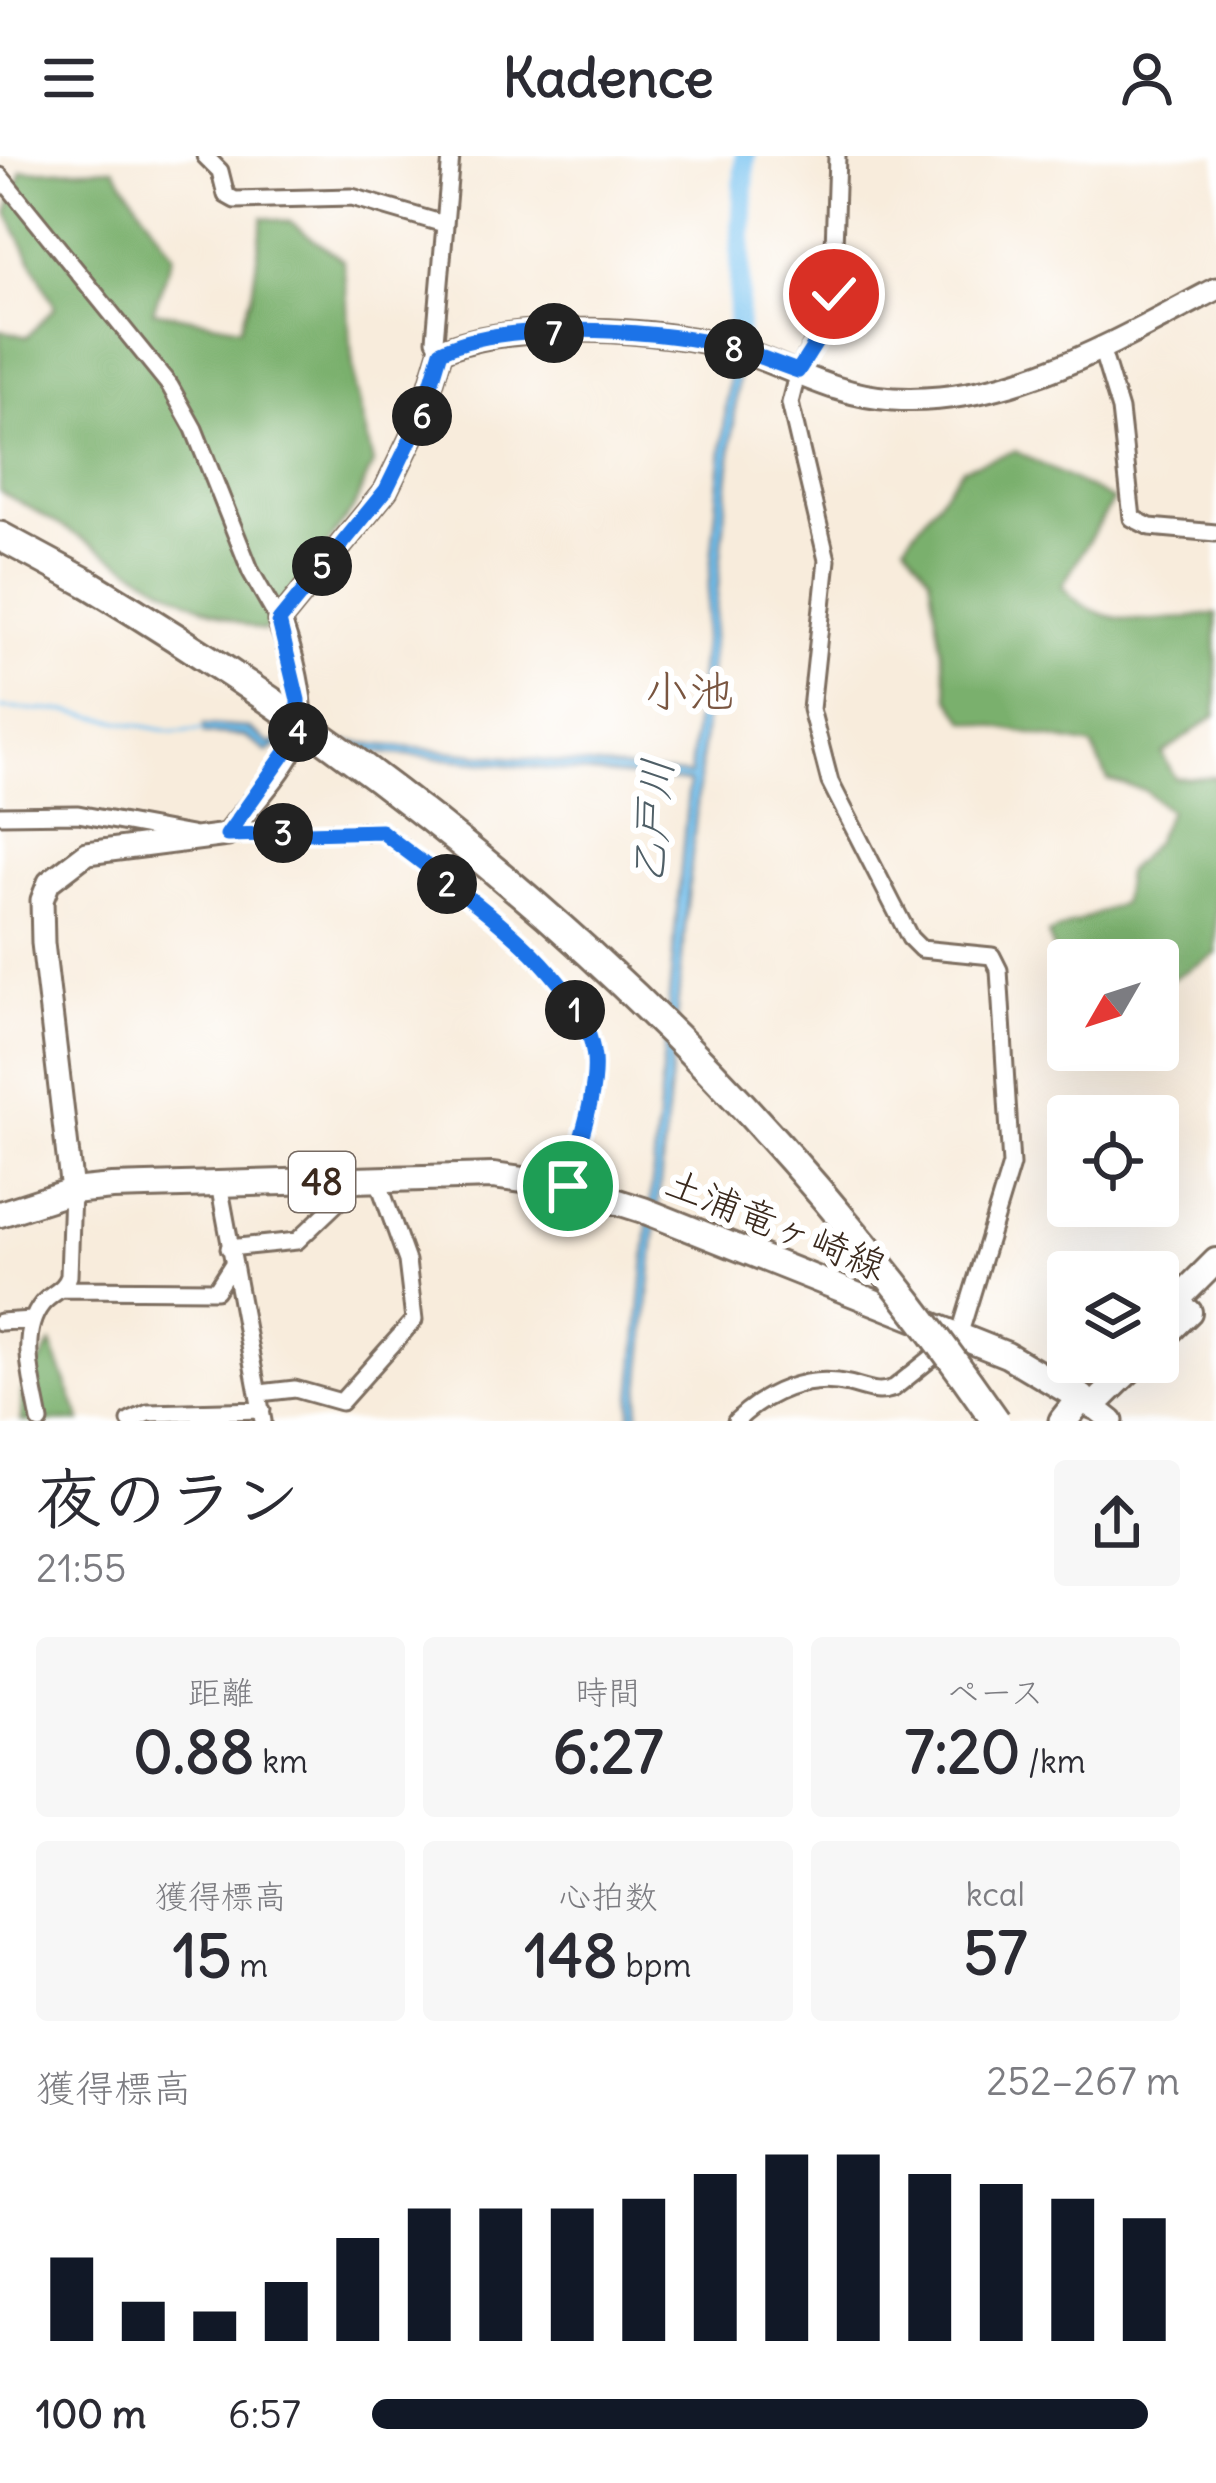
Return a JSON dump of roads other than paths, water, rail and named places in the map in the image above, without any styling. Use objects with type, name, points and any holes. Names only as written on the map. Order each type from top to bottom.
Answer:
[{"type":"highway","points":[[0,536],[260,688],[380,775],[607,966],[806,1174],[996,1421]]},
{"type":"highway","points":[[1063,1421],[1091,1412]]},
{"type":"main road","name":"土浦竜ヶ崎線","points":[[0,1214],[72,1191],[493,1175],[568,1186],[653,1214],[1007,1354],[1091,1412]]},
{"type":"main road","points":[[1179,1298],[1216,1261]]},
{"type":"main road","points":[[1179,1321],[1216,1285]]},
{"type":"main road","points":[[1091,1412],[1104,1383]]},
{"type":"main road","points":[[1091,1412],[1118,1383]]},
{"type":"street","points":[[205,156],[220,171],[226,195],[236,200],[352,197],[444,224]]},
{"type":"street","points":[[279,621],[386,490],[421,418],[441,351],[435,340],[451,156]]},
{"type":"street","points":[[736,1421],[760,1400],[805,1383],[842,1382],[881,1393],[894,1388],[958,1336],[1011,1165],[999,970],[992,956],[921,949],[910,938],[820,756],[810,688],[826,560],[790,403],[798,371],[832,309],[837,156]]},
{"type":"street","points":[[0,176],[170,386],[194,429],[251,572],[279,621],[298,700],[298,735],[227,835]]},
{"type":"street","points":[[441,351],[465,340],[614,331],[719,344],[858,396],[927,399],[973,393],[1102,351],[1216,289]]},
{"type":"street","points":[[1102,351],[1120,410],[1132,518],[1150,527],[1216,533]]},
{"type":"street","points":[[0,815],[78,814],[200,837]]},
{"type":"street","points":[[40,1421],[32,1370],[32,1320],[69,1276],[72,1191],[42,901],[49,882],[87,853],[200,837],[381,831],[541,960],[566,993],[594,1057],[568,1186]]},
{"type":"street","points":[[130,1421],[148,1413],[262,1408],[295,1389],[341,1402],[413,1320],[407,1261],[377,1178]]},
{"type":"street","points":[[230,1256],[297,1241],[342,1198],[346,1181]]},
{"type":"street","points":[[220,1184],[262,1408]]},
{"type":"street","points":[[61,1289],[216,1290],[230,1256]]},
{"type":"street","points":[[0,1322],[32,1320]]},
{"type":"water","points":[[736,307],[745,308],[637,1421],[630,1421],[689,782],[363,751],[291,737],[267,752],[245,736],[204,733],[204,725],[248,728],[270,744],[290,736],[690,775]]},
{"type":"waterway","name":"乙戸川","points":[[737,335],[745,156]]},
{"type":"waterway","points":[[0,708],[64,711],[174,732],[206,729]]},
{"type":"district","name":"小池","points":[[689,691]]}]
